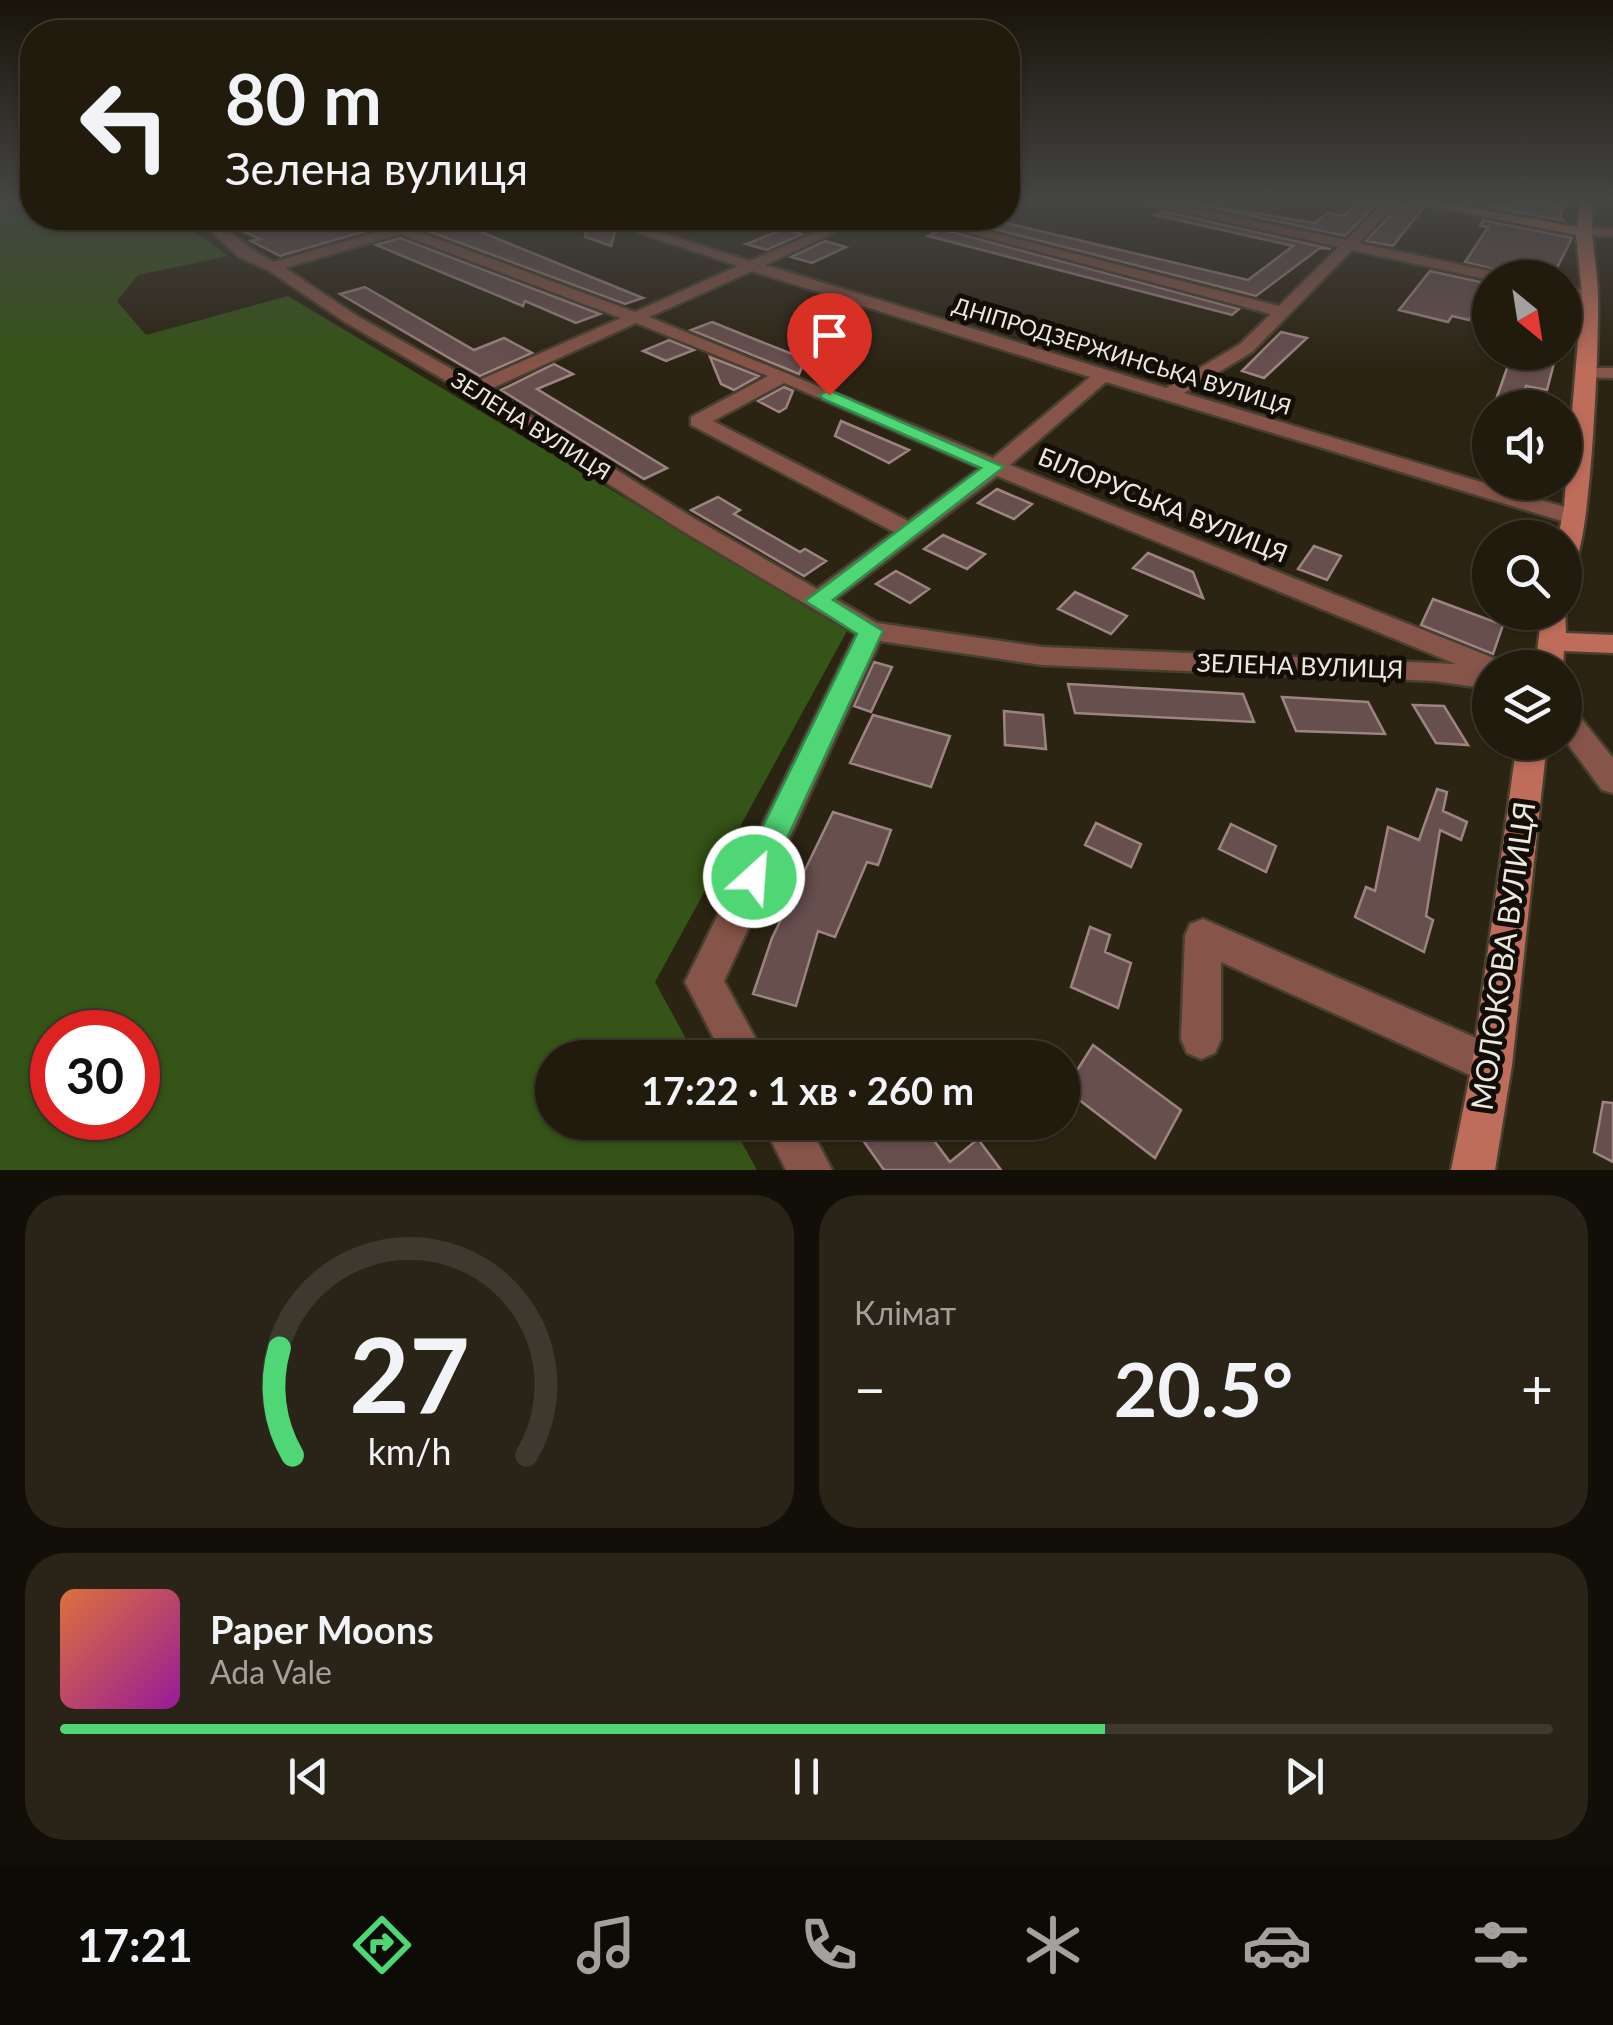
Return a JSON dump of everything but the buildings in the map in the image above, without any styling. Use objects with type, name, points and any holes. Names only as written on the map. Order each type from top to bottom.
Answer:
[{"type":"street","name":"ЗЕЛЕНА ВУЛИЦЯ","points":[[250,257],[273,266],[352,319],[871,631],[1042,656],[1434,671],[1472,677]]},
{"type":"street","points":[[273,266],[306,257]]},
{"type":"street","name":"БІЛОРУСЬКА ВУЛИЦЯ","points":[[474,257],[783,376],[995,467],[1472,660]]},
{"type":"street","name":"ДНІПРОДЗЕРЖИНСЬКА ВУЛИЦЯ","points":[[723,257],[1573,517]]},
{"type":"street","points":[[474,389],[770,257]]},
{"type":"street","points":[[1069,257],[1282,312]]},
{"type":"street","points":[[1171,394],[1246,348],[1338,257]]},
{"type":"street","points":[[1404,257],[1472,271]]},
{"type":"street","points":[[1572,520],[1590,295],[1586,257]]},
{"type":"street","points":[[1582,293],[1613,302]]},
{"type":"street","points":[[1584,372],[1613,372]]},
{"type":"street","points":[[817,601],[995,467],[1104,375]]},
{"type":"street","points":[[783,376],[698,421],[910,531]]},
{"type":"street","points":[[736,1040],[704,982],[871,631]]},
{"type":"street","points":[[1575,650],[1613,644]]},
{"type":"street","points":[[1582,740],[1613,781]]},
{"type":"street","name":"МОЛОКОВА ВУЛИЦЯ","points":[[1473,1170],[1492,1065],[1530,760]]},
{"type":"street","points":[[1201,1039],[1204,936],[1492,1065]]},
{"type":"street","points":[[793,1140],[810,1170]]},
{"type":"green space","points":[[0,257],[225,257],[138,275],[117,301],[146,335],[288,296],[847,631],[655,982],[687,1040],[535,1040],[535,1140],[740,1140],[757,1170],[0,1170]]},
{"type":"route","points":[[754,877],[871,631],[817,601],[995,467],[829,395]]}]
